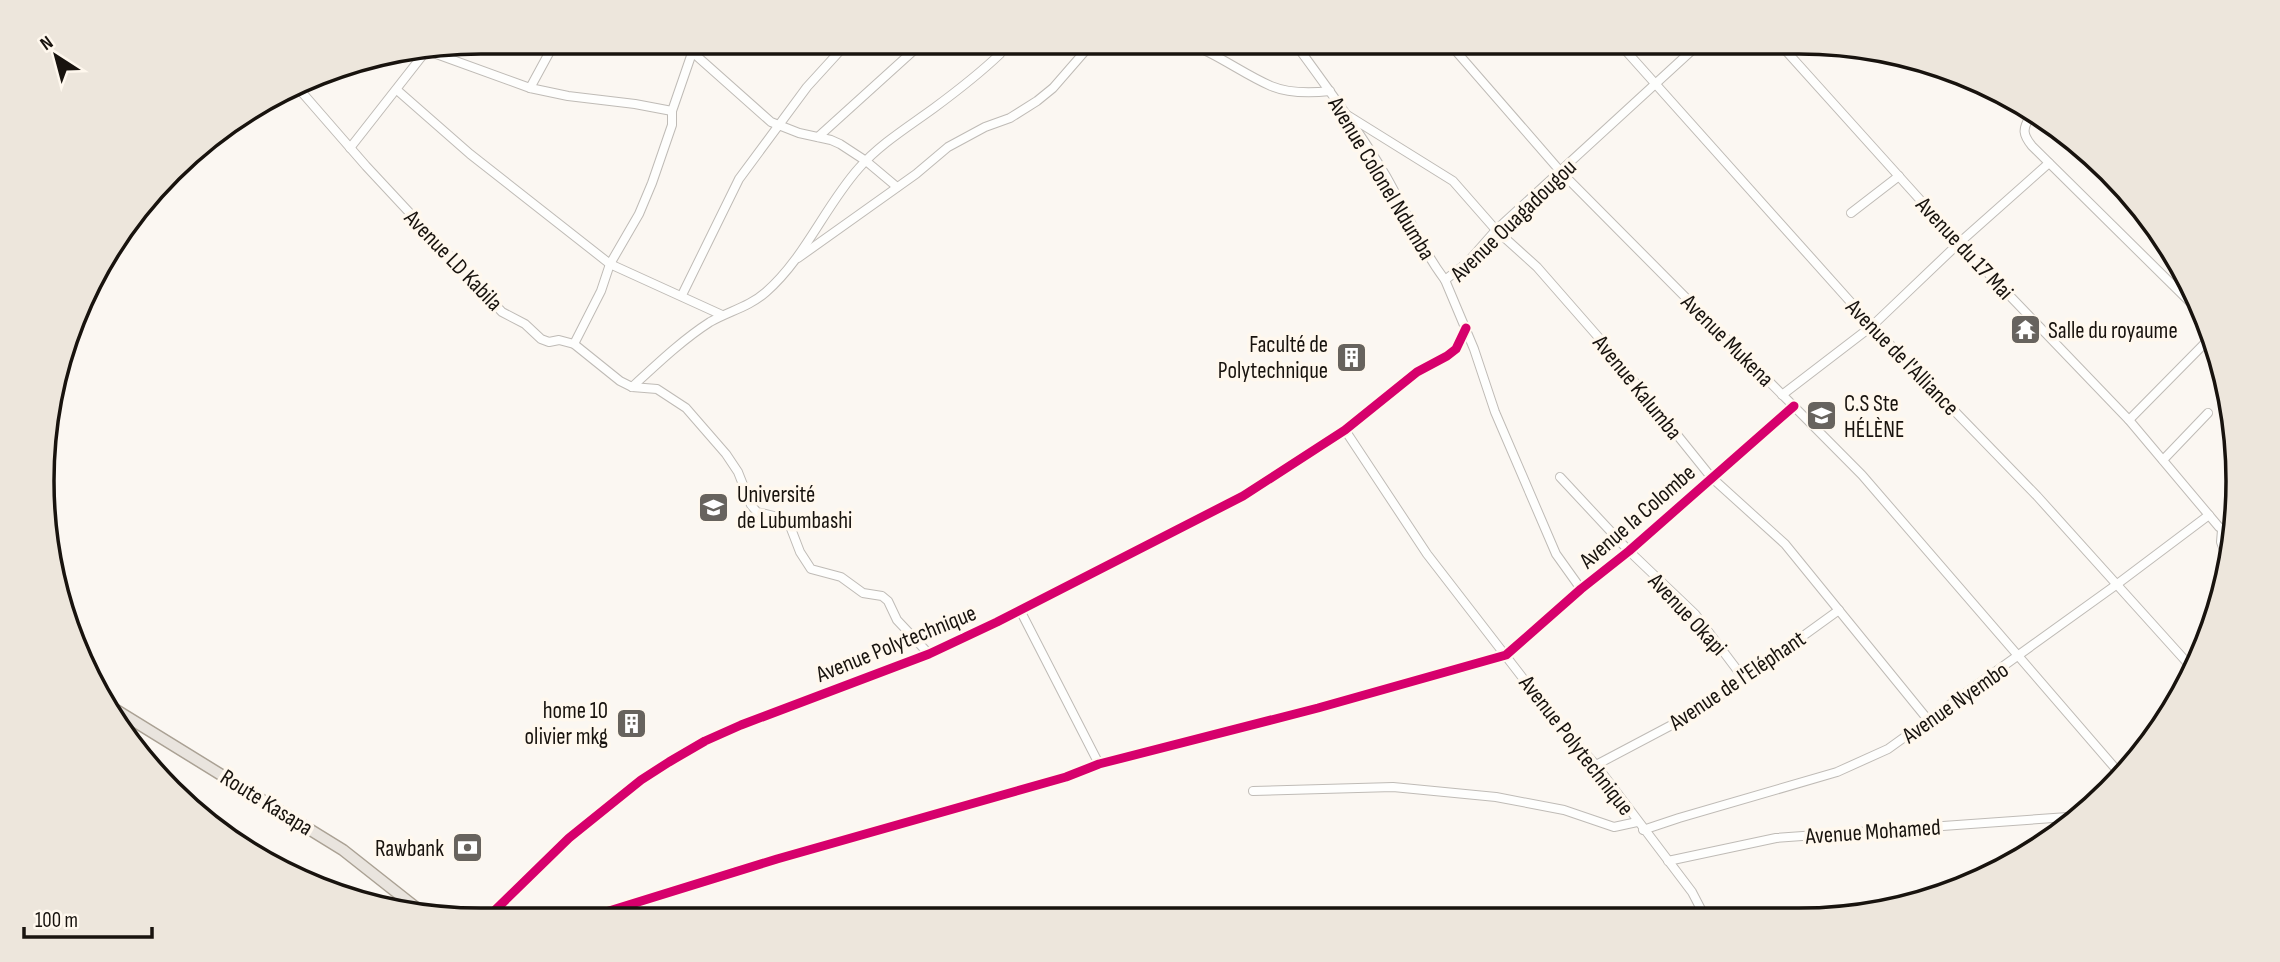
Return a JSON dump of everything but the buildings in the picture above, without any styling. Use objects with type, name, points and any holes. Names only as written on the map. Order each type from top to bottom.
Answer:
[{"type":"main road","name":"Route Kasapa","points":[[124,715],[343,850],[406,901]]},
{"type":"street","points":[[530,88],[548,54]]},
{"type":"street","points":[[692,54],[652,183],[574,344],[614,377],[632,387],[657,389],[686,408],[726,454],[757,512],[778,517],[790,526],[800,552],[811,569],[842,578],[863,593],[882,596],[888,601],[897,620],[929,654]]},
{"type":"street","points":[[693,54],[767,119],[799,133],[840,144],[897,187]]},
{"type":"street","points":[[682,295],[738,179],[807,87],[837,54]]},
{"type":"street","points":[[818,137],[910,54]]},
{"type":"street","points":[[632,387],[689,336],[722,315],[751,304],[775,284],[849,179],[866,161],[1000,54]]},
{"type":"street","points":[[792,261],[948,148],[985,127],[1010,118],[1037,101],[1053,88],[1083,54]]},
{"type":"street","points":[[1212,54],[1275,87],[1312,93],[1330,91]]},
{"type":"street","name":"Avenue Colonel Ndumba","points":[[1303,54],[1347,115],[1391,185],[1425,251],[1445,280]]},
{"type":"street","name":"Avenue Mukena","points":[[1458,54],[1561,173],[1862,475],[2115,768]]},
{"type":"street","name":"Avenue de l'Alliance","points":[[1630,54],[1872,326],[2037,496],[2186,661]]},
{"type":"street","name":"Avenue Ouagadougou","points":[[1581,589],[1556,554],[1495,412],[1466,328],[1445,280],[1467,263],[1496,230],[1688,54]]},
{"type":"street","name":"Avenue du 17 Mai","points":[[1789,54],[1959,243],[2129,420],[2210,515]]},
{"type":"street","points":[[442,56],[530,88],[672,111]]},
{"type":"street","points":[[350,148],[421,59]]},
{"type":"street","points":[[397,90],[470,154],[611,264],[722,315]]},
{"type":"street","name":"Avenue LD Kabila","points":[[303,93],[502,312],[525,324],[541,339],[574,344]]},
{"type":"street","name":"Avenue Kalumba","points":[[1347,115],[1453,181],[1496,230],[1537,267],[1711,477],[1779,538],[1929,721]]},
{"type":"street","points":[[2028,121],[2024,135],[2184,297]]},
{"type":"street","points":[[1782,395],[1872,326],[1959,243],[2049,163]]},
{"type":"street","points":[[1852,213],[1899,176]]},
{"type":"street","points":[[1345,430],[1417,372],[1456,349],[1466,328]]},
{"type":"street","points":[[2129,420],[2203,345]]},
{"type":"street","name":"Avenue la Colombe","points":[[1506,655],[1794,406]]},
{"type":"street","points":[[2163,460],[2208,413]]},
{"type":"street","name":"Avenue Polytechnique","points":[[497,908],[569,838],[642,780],[705,741],[929,654],[1020,610],[1243,496],[1345,430],[1427,554],[1556,722],[1596,765],[1692,892],[1700,908]]},
{"type":"street","name":"Avenue Okapi","points":[[1560,477],[1629,551],[1708,628],[1744,679]]},
{"type":"street","points":[[2210,515],[2223,529]]},
{"type":"street","name":"Avenue Nyembo","points":[[1643,830],[1853,766],[1888,749],[2210,515]]},
{"type":"street","points":[[1020,610],[1099,764]]},
{"type":"street","name":"Avenue de l'Eléphant","points":[[1596,765],[1686,719],[1839,610]]},
{"type":"street","points":[[619,908],[1099,764],[1318,708],[1506,655]]},
{"type":"street","points":[[1253,791],[1393,787],[1496,797],[1564,810],[1614,827],[1637,822]]},
{"type":"street","name":"Avenue Mohamed","points":[[1668,861],[1776,838],[2062,817]]},
{"type":"cycle path","points":[[497,908],[569,838],[641,780],[669,762],[705,741],[741,725],[929,654],[1243,496],[1345,430],[1417,372],[1447,356],[1456,349],[1466,328]]},
{"type":"cycle path","points":[[619,908],[777,859],[1066,777],[1099,764],[1318,708],[1506,655],[1794,406]]},
{"type":"place","name":"Salle du royaume","points":[[2025,330]]},
{"type":"place","name":"Faculté de Polytechnique","points":[[1351,357]]},
{"type":"place","name":"C.S Ste HÉLÈNE","points":[[1821,416]]},
{"type":"place","name":"Université de Lubumbashi","points":[[714,507]]},
{"type":"place","name":"home 10 olivier mkg","points":[[631,723]]},
{"type":"place","name":"Rawbank","points":[[467,848]]}]
